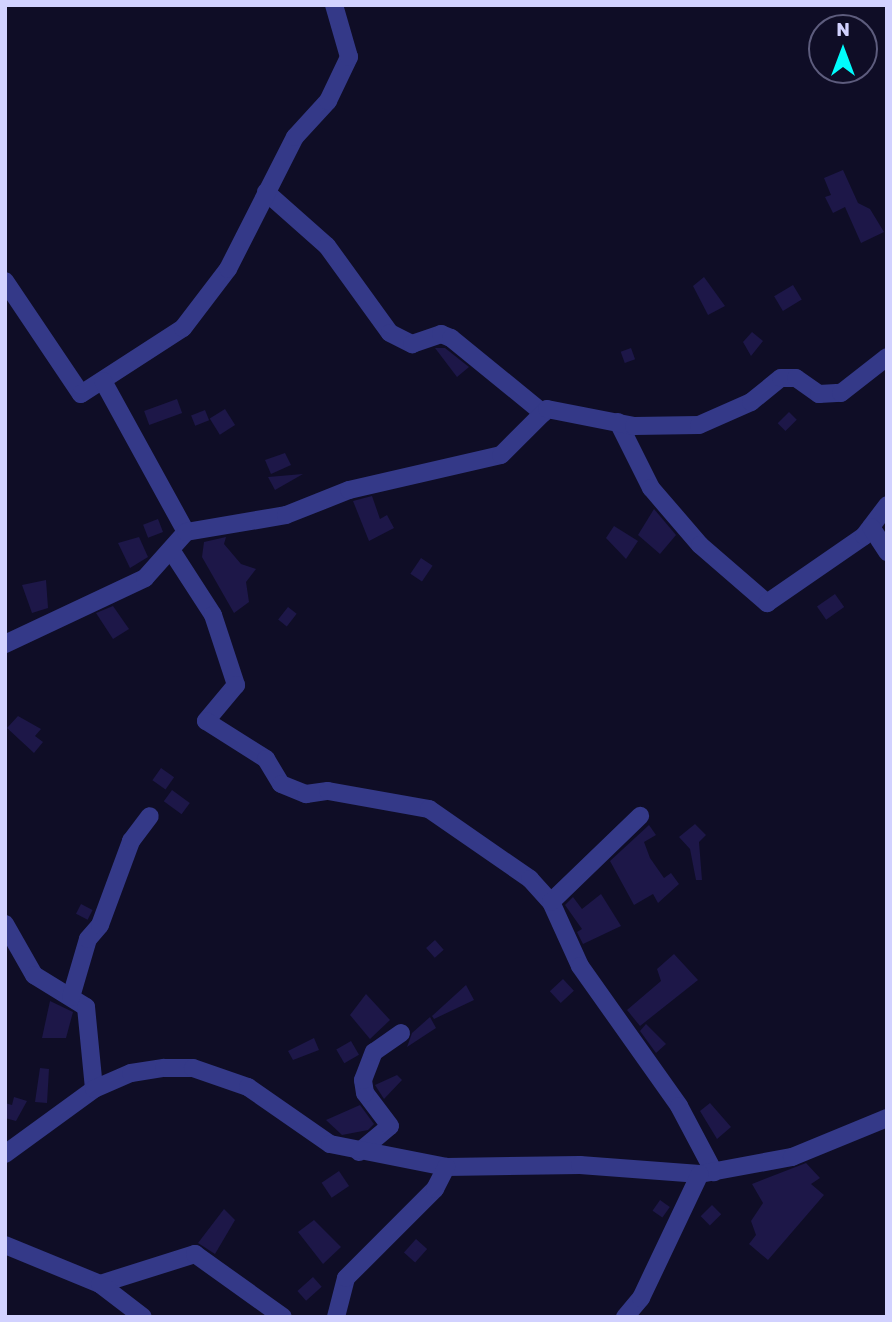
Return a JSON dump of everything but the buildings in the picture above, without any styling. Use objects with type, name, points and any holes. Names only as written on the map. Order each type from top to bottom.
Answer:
[{"type":"street","points":[[5,281],[76,392],[103,382],[166,343],[200,312],[295,137],[328,101],[349,57],[334,5]]},
{"type":"street","points":[[266,192],[327,246],[390,333],[412,344],[441,334],[451,338],[543,413]]},
{"type":"street","points":[[5,644],[115,596],[145,578],[186,532],[286,515],[349,490],[501,455],[543,413],[567,408],[618,422],[699,425],[791,376],[830,395],[887,357]]},
{"type":"street","points":[[103,382],[186,532]]},
{"type":"street","points":[[618,422],[651,488],[700,545],[767,603],[871,527],[887,505]]},
{"type":"street","points":[[871,527],[887,552]]},
{"type":"street","points":[[171,550],[213,615],[236,685],[206,721],[266,759],[281,784],[306,794],[328,791],[429,809],[449,818],[530,879],[551,902],[580,966],[679,1106],[707,1173]]},
{"type":"street","points":[[71,997],[88,939],[100,925],[131,841],[150,816]]},
{"type":"street","points":[[551,902],[640,816]]},
{"type":"street","points":[[5,924],[34,975],[71,997],[89,1015],[94,1089]]},
{"type":"street","points":[[359,1152],[390,1126],[365,1093],[363,1080],[374,1052],[401,1033]]},
{"type":"street","points":[[5,1154],[94,1089],[131,1073],[193,1068],[248,1087],[311,1135],[359,1152],[446,1167],[580,1165],[707,1173],[792,1157],[887,1118]]},
{"type":"street","points":[[336,1317],[346,1278],[435,1189],[446,1167]]},
{"type":"street","points":[[625,1317],[641,1298],[707,1173]]},
{"type":"street","points":[[6,1248],[100,1284],[143,1317]]},
{"type":"street","points":[[100,1284],[195,1254],[283,1317]]}]
